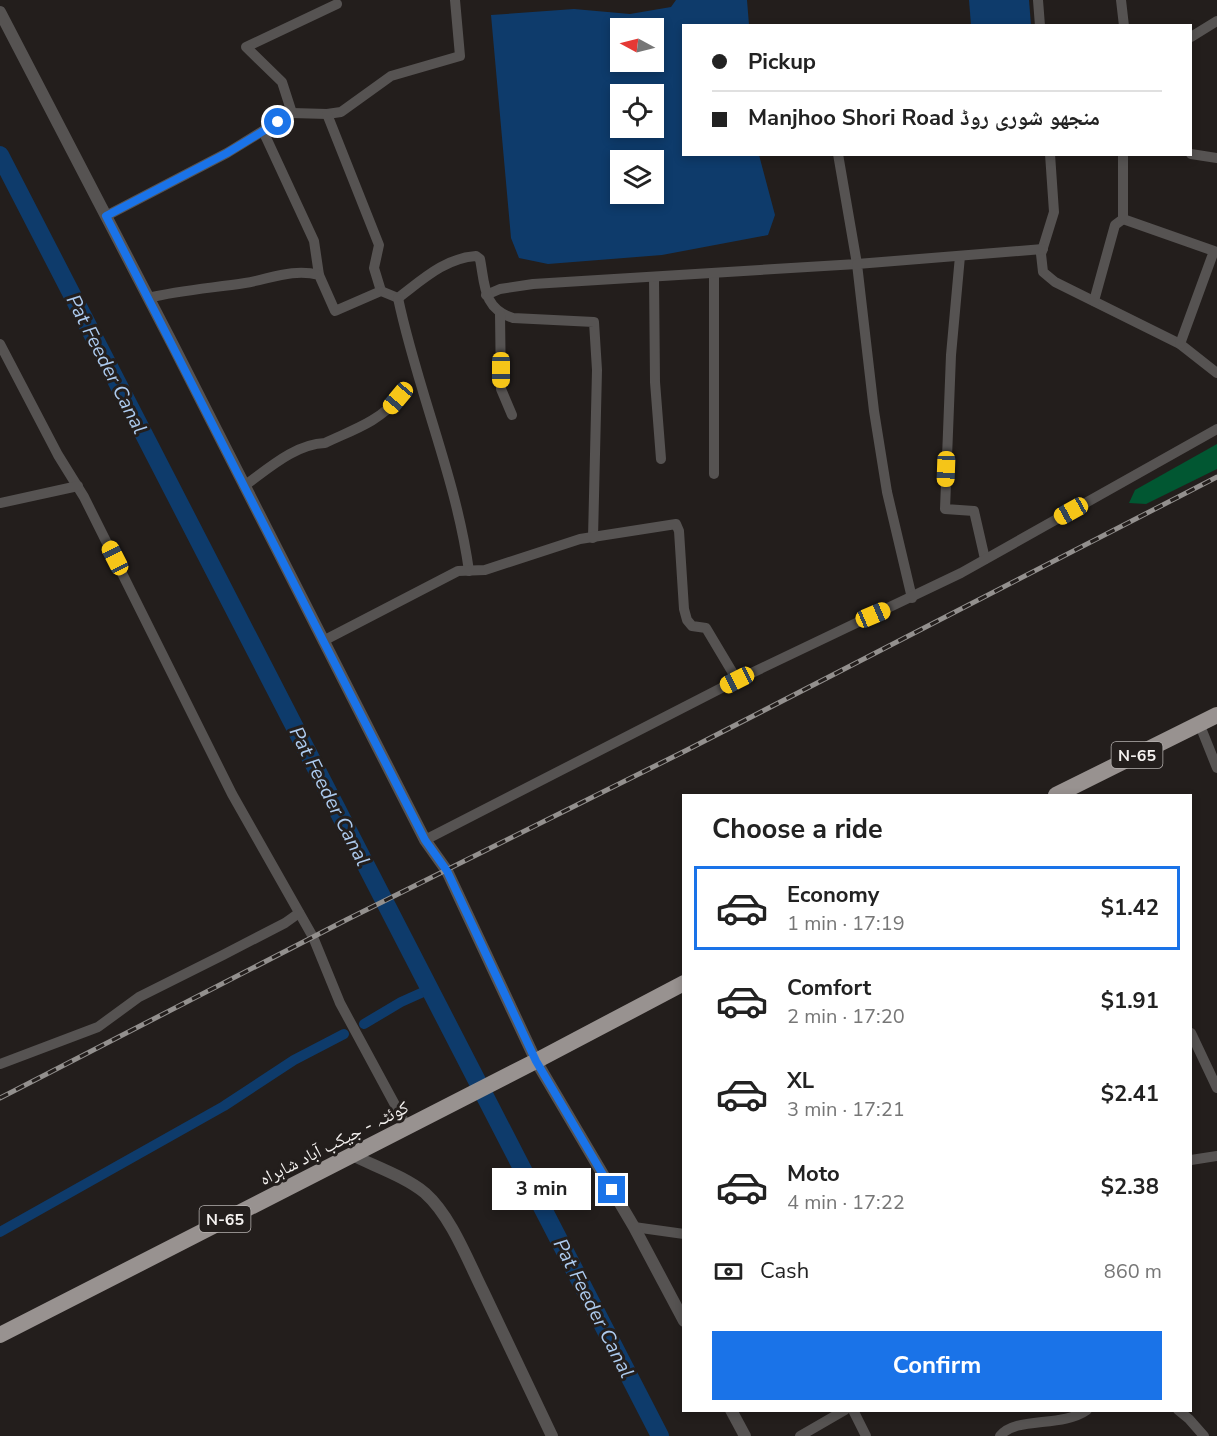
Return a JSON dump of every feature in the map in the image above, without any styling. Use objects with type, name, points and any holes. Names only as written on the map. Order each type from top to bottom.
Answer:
[{"type":"highway","name":"N-65","points":[[1060,794],[1077,790],[1217,714]]},
{"type":"highway","name":"کوئٹہ - جیکب آباد شاہراہ","points":[[0,1335],[451,1105],[682,984]]},
{"type":"street","points":[[106,216],[227,153],[292,113],[341,112],[391,76],[460,56],[455,0]]},
{"type":"street","points":[[1038,0],[1040,24]]},
{"type":"street","points":[[1121,0],[1124,24]]},
{"type":"street","points":[[292,113],[282,82],[246,47],[337,4]]},
{"type":"street","points":[[0,12],[425,840],[447,871],[536,1061],[634,1227],[682,1317]]},
{"type":"street","points":[[1192,36],[1217,21]]},
{"type":"street","points":[[327,114],[379,245],[375,267],[381,291]]},
{"type":"street","points":[[263,131],[314,241],[319,275],[335,311],[381,291],[398,297]]},
{"type":"street","points":[[1192,154],[1217,158]]},
{"type":"street","points":[[838,156],[857,264],[874,411],[887,492],[912,598]]},
{"type":"street","points":[[1050,156],[1054,212],[1043,249],[1043,272],[1055,282],[1180,344],[1217,373]]},
{"type":"street","points":[[1123,156],[1123,219]]},
{"type":"street","points":[[1094,301],[1115,225],[1123,219]]},
{"type":"street","points":[[1123,219],[1214,251],[1180,344]]},
{"type":"street","points":[[486,295],[500,289],[533,284],[857,264],[1043,249]]},
{"type":"street","points":[[398,297],[455,259],[476,256],[480,259],[486,295],[500,314],[501,389],[512,415]]},
{"type":"street","points":[[960,256],[951,355],[945,509],[974,511],[985,559]]},
{"type":"street","points":[[148,298],[182,290],[248,282],[276,275],[308,272],[319,275]]},
{"type":"street","points":[[714,273],[714,474]]},
{"type":"street","points":[[654,277],[655,382],[661,459]]},
{"type":"street","points":[[398,297],[406,336],[457,511],[469,571]]},
{"type":"street","points":[[500,314],[513,318],[594,322],[597,370],[593,538]]},
{"type":"street","points":[[0,344],[58,455],[78,486],[232,794],[313,937],[340,1003],[407,1127]]},
{"type":"street","points":[[244,486],[287,455],[317,443],[325,443],[377,419],[388,411],[398,398]]},
{"type":"street","points":[[425,840],[737,680],[912,598],[1217,429]]},
{"type":"street","points":[[0,503],[78,486]]},
{"type":"street","points":[[323,641],[458,571],[485,570],[568,542],[676,524],[679,531],[681,582],[687,621],[692,626],[706,628],[737,680]]},
{"type":"street","points":[[1199,723],[1217,768]]},
{"type":"street","points":[[0,1064],[98,1027],[140,997],[234,950],[299,913]]},
{"type":"street","points":[[1192,1035],[1217,1088]]},
{"type":"street","points":[[352,1155],[411,1184],[436,1205],[471,1266],[552,1436]]},
{"type":"street","points":[[1192,1160],[1217,1156]]},
{"type":"street","points":[[634,1227],[682,1234]]},
{"type":"street","points":[[732,1412],[745,1436]]},
{"type":"street","points":[[800,1436],[842,1412]]},
{"type":"street","points":[[854,1412],[866,1436]]},
{"type":"street","points":[[1000,1436],[1005,1430],[1016,1426],[1062,1421],[1084,1412]]},
{"type":"street","points":[[1180,1412],[1204,1436]]},
{"type":"green space","points":[[1217,444],[1217,469],[1146,504],[1129,503],[1135,490]]},
{"type":"water","points":[[676,0],[747,0],[749,24],[682,24],[682,156],[759,156],[775,215],[768,235],[662,255],[548,264],[519,258],[511,238],[491,15],[574,9],[630,14],[671,7]]},
{"type":"water","points":[[969,0],[1029,0],[1031,24],[971,24]]},
{"type":"waterway","name":"Pat Feeder Canal","points":[[0,155],[660,1436]]},
{"type":"waterway","points":[[364,1024],[401,1002],[430,989]]},
{"type":"waterway","points":[[0,1232],[224,1106],[294,1060],[344,1034]]},
{"type":"railway","points":[[0,1098],[346,920],[687,750],[1217,477]]},
{"type":"route","points":[[278,122],[227,153],[106,216],[425,840],[447,871],[536,1061],[612,1190]]}]
